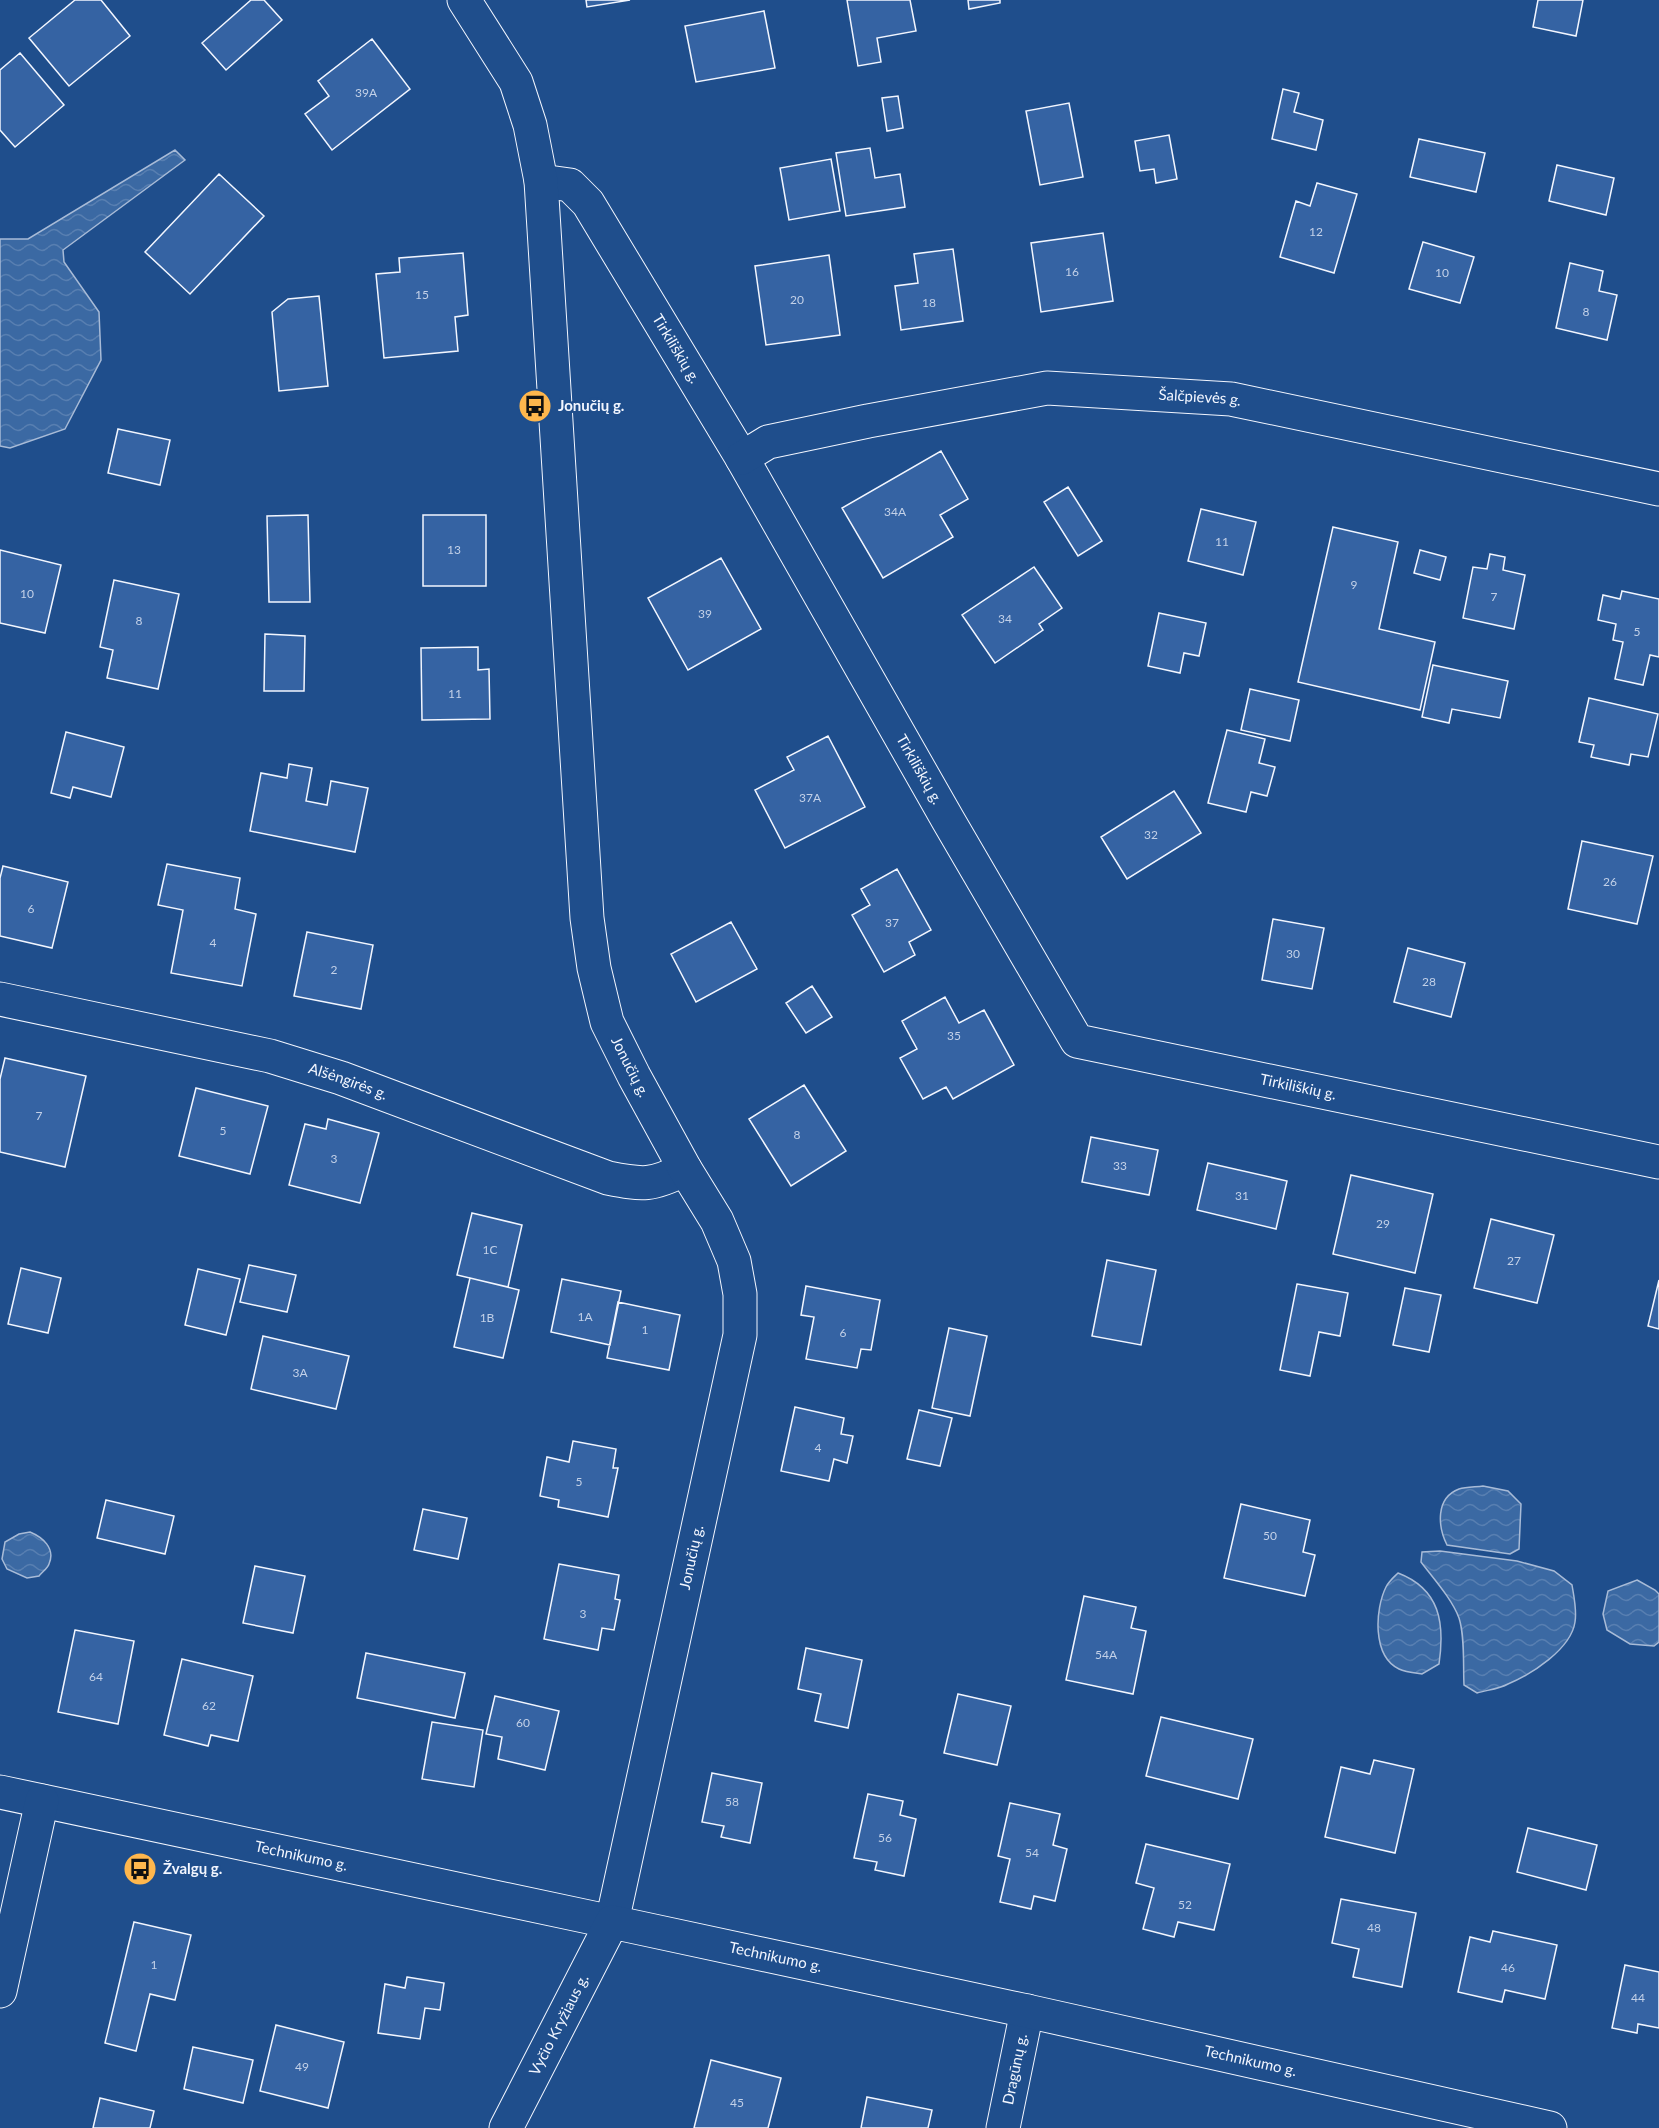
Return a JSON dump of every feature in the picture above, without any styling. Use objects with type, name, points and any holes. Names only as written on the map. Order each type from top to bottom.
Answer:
[{"type":"street","points":[[464,0],[516,82],[530,125],[541,181]]},
{"type":"street","name":"Tirkiliškių g.","points":[[541,181],[570,185],[588,203],[742,458],[1077,1041],[1659,1162]]},
{"type":"street","name":"Jonučių g.","points":[[541,181],[587,918],[594,968],[607,1022],[685,1169],[717,1221],[734,1261],[740,1294],[740,1335],[612,1922]]},
{"type":"street","name":"Šalčpievės g.","points":[[742,458],[768,442],[868,420],[1047,388],[1231,399],[1659,489]]},
{"type":"street","name":"Alšėngirės g.","points":[[0,999],[270,1056],[341,1078],[608,1178],[639,1184],[660,1181],[685,1169]]},
{"type":"street","name":"Technikumo g.","points":[[0,1792],[1027,2011],[1489,2122],[1550,2128]]},
{"type":"street","points":[[0,1991],[42,1801]]},
{"type":"street","name":"Vyčio Kryžiaus g.","points":[[506,2128],[612,1922]]},
{"type":"street","name":"Dragūnų g.","points":[[1003,2128],[1027,2011]]},
{"type":"water","points":[[175,150],[185,160],[63,250],[64,262],[99,312],[101,360],[65,429],[10,448],[0,446],[0,239],[28,239]]},
{"type":"water","points":[[1483,1486],[1508,1491],[1521,1504],[1519,1549],[1510,1554],[1447,1545],[1444,1538],[1441,1514],[1446,1499],[1459,1489]]},
{"type":"water","points":[[30,1532],[47,1544],[51,1558],[39,1576],[27,1578],[7,1569],[2,1559],[5,1542],[19,1534]]},
{"type":"water","points":[[1440,1551],[1517,1561],[1554,1571],[1572,1585],[1574,1594],[1575,1622],[1566,1642],[1539,1667],[1504,1686],[1477,1693],[1464,1685],[1463,1642],[1459,1618],[1447,1596],[1421,1562],[1422,1552]]},
{"type":"water","points":[[1398,1573],[1423,1588],[1431,1598],[1440,1621],[1439,1664],[1422,1674],[1401,1670],[1390,1663],[1380,1643],[1378,1619],[1382,1596],[1387,1585]]},
{"type":"water","points":[[1637,1580],[1659,1594],[1659,1642],[1654,1646],[1630,1644],[1607,1630],[1603,1614],[1608,1591]]},
{"type":"building","points":[[75,0],[101,0],[130,36],[69,86],[29,38]]},
{"type":"building","points":[[251,0],[264,0],[282,20],[226,70],[202,43]]},
{"type":"building","points":[[586,0],[630,0],[587,7]]},
{"type":"building","points":[[847,0],[910,0],[916,31],[877,38],[881,62],[858,66]]},
{"type":"building","points":[[968,0],[1000,0],[1000,3],[969,9]]},
{"type":"building","points":[[1538,0],[1583,0],[1576,36],[1533,27]]},
{"type":"building","points":[[764,11],[775,68],[696,82],[685,26]]},
{"type":"building","points":[[372,39],[410,89],[332,150],[305,114],[329,96],[318,81]]},
{"type":"building","points":[[20,53],[64,105],[15,147],[0,130],[0,70]]},
{"type":"building","points":[[1283,89],[1299,93],[1294,112],[1323,120],[1316,150],[1272,139]]},
{"type":"building","points":[[898,96],[903,128],[887,131],[882,98]]},
{"type":"building","points":[[1069,103],[1083,177],[1040,185],[1026,111]]},
{"type":"building","points":[[1169,135],[1177,179],[1156,183],[1154,169],[1140,171],[1135,141]]},
{"type":"building","points":[[1419,139],[1485,153],[1476,192],[1410,177]]},
{"type":"building","points":[[870,148],[875,178],[900,174],[905,207],[846,216],[836,153]]},
{"type":"building","points":[[831,159],[840,211],[789,220],[780,168]]},
{"type":"building","points":[[1557,165],[1614,178],[1606,215],[1549,201]]},
{"type":"building","points":[[219,174],[264,216],[190,294],[145,252]]},
{"type":"building","points":[[1317,183],[1357,194],[1334,273],[1280,257],[1296,201],[1310,206]]},
{"type":"building","points":[[1103,233],[1113,301],[1041,312],[1031,243]]},
{"type":"building","points":[[1423,242],[1474,257],[1460,303],[1409,289]]},
{"type":"building","points":[[953,249],[963,321],[901,330],[895,286],[918,283],[914,254]]},
{"type":"building","points":[[463,253],[468,315],[455,317],[458,351],[384,358],[376,274],[400,272],[399,258]]},
{"type":"building","points":[[829,255],[840,335],[766,345],[755,266]]},
{"type":"building","points":[[1570,263],[1603,271],[1599,291],[1617,295],[1607,340],[1556,328]]},
{"type":"building","points":[[319,296],[328,386],[279,391],[272,312],[288,299]]},
{"type":"building","points":[[118,429],[170,440],[160,485],[108,473]]},
{"type":"building","points":[[941,451],[968,499],[940,515],[953,537],[883,578],[842,508]]},
{"type":"building","points":[[1068,487],[1102,541],[1078,556],[1044,502]]},
{"type":"building","points":[[1201,509],[1256,522],[1243,575],[1188,561]]},
{"type":"building","points":[[308,515],[310,602],[269,602],[267,516]]},
{"type":"building","points":[[423,515],[486,515],[486,586],[423,586]]},
{"type":"building","points":[[1333,527],[1398,542],[1379,629],[1435,642],[1420,710],[1298,682]]},
{"type":"building","points":[[0,550],[61,565],[45,633],[0,623]]},
{"type":"building","points":[[1420,550],[1446,557],[1440,580],[1414,573]]},
{"type":"building","points":[[1490,554],[1505,557],[1503,570],[1525,575],[1514,629],[1463,618],[1473,567],[1487,569]]},
{"type":"building","points":[[721,558],[761,629],[688,670],[648,598]]},
{"type":"building","points":[[1034,567],[1062,608],[1039,624],[1043,630],[995,663],[962,615]]},
{"type":"building","points":[[114,580],[179,594],[158,689],[107,678],[113,650],[100,647]]},
{"type":"building","points":[[1622,591],[1659,599],[1659,657],[1650,655],[1643,685],[1615,679],[1623,642],[1613,640],[1616,624],[1598,620],[1603,595],[1620,599]]},
{"type":"building","points":[[1159,613],[1206,623],[1199,656],[1184,653],[1180,673],[1148,666]]},
{"type":"building","points":[[265,634],[305,636],[304,691],[264,691]]},
{"type":"building","points":[[478,647],[478,670],[489,669],[490,719],[422,720],[421,648]]},
{"type":"building","points":[[1433,665],[1508,681],[1500,718],[1452,709],[1449,723],[1422,717]]},
{"type":"building","points":[[1250,689],[1299,700],[1290,741],[1241,730]]},
{"type":"building","points":[[1589,698],[1658,714],[1648,757],[1631,754],[1629,765],[1591,757],[1594,745],[1579,742]]},
{"type":"building","points":[[1227,730],[1265,739],[1259,763],[1275,767],[1267,796],[1251,792],[1246,812],[1208,803]]},
{"type":"building","points":[[66,732],[124,747],[111,797],[73,787],[70,798],[51,793]]},
{"type":"building","points":[[828,736],[865,807],[785,848],[755,790],[794,770],[787,757]]},
{"type":"building","points":[[289,764],[312,768],[306,801],[327,805],[331,781],[368,788],[355,852],[250,831],[261,773],[287,778]]},
{"type":"building","points":[[1174,791],[1201,833],[1127,879],[1101,837]]},
{"type":"building","points":[[1582,841],[1653,856],[1637,924],[1568,909]]},
{"type":"building","points":[[167,864],[240,878],[235,909],[256,914],[242,986],[171,973],[183,910],[158,905]]},
{"type":"building","points":[[3,866],[68,882],[52,948],[0,936],[0,878]]},
{"type":"building","points":[[897,869],[931,930],[909,942],[915,955],[884,972],[852,915],[870,905],[861,889]]},
{"type":"building","points":[[1273,919],[1324,928],[1312,989],[1262,980]]},
{"type":"building","points":[[731,922],[757,969],[696,1002],[671,954]]},
{"type":"building","points":[[307,932],[373,945],[361,1009],[294,996]]},
{"type":"building","points":[[1408,948],[1465,963],[1451,1017],[1394,1002]]},
{"type":"building","points":[[812,986],[832,1017],[806,1033],[786,1003]]},
{"type":"building","points":[[945,997],[959,1023],[984,1010],[1014,1065],[953,1099],[946,1087],[923,1099],[900,1058],[917,1049],[902,1021]]},
{"type":"building","points":[[5,1058],[86,1076],[65,1167],[0,1152],[0,1079]]},
{"type":"building","points":[[804,1085],[846,1151],[791,1186],[749,1119]]},
{"type":"building","points":[[196,1088],[268,1106],[250,1174],[179,1156]]},
{"type":"building","points":[[328,1119],[379,1133],[360,1203],[289,1185],[305,1124],[326,1129]]},
{"type":"building","points":[[1091,1137],[1158,1150],[1149,1195],[1082,1182]]},
{"type":"building","points":[[1208,1163],[1287,1181],[1276,1229],[1197,1210]]},
{"type":"building","points":[[1351,1175],[1433,1194],[1415,1273],[1333,1254]]},
{"type":"building","points":[[472,1213],[522,1225],[508,1287],[457,1275]]},
{"type":"building","points":[[1491,1219],[1554,1235],[1537,1303],[1474,1288]]},
{"type":"building","points":[[1107,1260],[1156,1270],[1141,1345],[1092,1336]]},
{"type":"building","points":[[249,1265],[296,1275],[287,1312],[240,1302]]},
{"type":"building","points":[[21,1268],[61,1278],[48,1333],[8,1324]]},
{"type":"building","points":[[198,1269],[240,1279],[226,1335],[185,1325]]},
{"type":"building","points":[[470,1278],[519,1290],[503,1358],[454,1347]]},
{"type":"building","points":[[562,1279],[621,1291],[610,1345],[551,1332]]},
{"type":"building","points":[[1659,1280],[1659,1329],[1648,1326]]},
{"type":"building","points":[[1297,1284],[1348,1293],[1340,1336],[1319,1332],[1310,1376],[1280,1370]]},
{"type":"building","points":[[806,1286],[880,1300],[871,1350],[861,1349],[857,1368],[806,1359],[814,1317],[801,1315]]},
{"type":"building","points":[[1405,1288],[1441,1295],[1429,1352],[1393,1345]]},
{"type":"building","points":[[618,1302],[680,1315],[669,1370],[607,1358]]},
{"type":"building","points":[[949,1328],[987,1336],[970,1416],[932,1408]]},
{"type":"building","points":[[263,1336],[349,1356],[336,1409],[251,1389]]},
{"type":"building","points":[[795,1407],[844,1418],[841,1434],[853,1436],[847,1463],[834,1459],[829,1481],[781,1471]]},
{"type":"building","points":[[919,1410],[952,1418],[940,1466],[907,1459]]},
{"type":"building","points":[[573,1441],[616,1449],[613,1468],[618,1468],[608,1517],[558,1507],[559,1500],[540,1496],[547,1457],[569,1462]]},
{"type":"building","points":[[106,1500],[174,1516],[165,1554],[97,1538]]},
{"type":"building","points":[[1241,1504],[1310,1520],[1303,1552],[1315,1555],[1305,1596],[1224,1578]]},
{"type":"building","points":[[423,1509],[467,1518],[458,1559],[414,1550]]},
{"type":"building","points":[[559,1564],[619,1575],[615,1599],[620,1600],[614,1630],[602,1628],[598,1650],[544,1639]]},
{"type":"building","points":[[255,1566],[305,1576],[293,1633],[243,1623]]},
{"type":"building","points":[[1084,1596],[1136,1607],[1131,1628],[1146,1631],[1133,1694],[1066,1680]]},
{"type":"building","points":[[75,1630],[134,1641],[118,1724],[58,1712]]},
{"type":"building","points":[[806,1648],[862,1660],[848,1728],[815,1721],[821,1694],[798,1689]]},
{"type":"building","points":[[366,1653],[465,1673],[455,1718],[357,1698]]},
{"type":"building","points":[[182,1659],[253,1676],[238,1741],[211,1735],[208,1746],[164,1735]]},
{"type":"building","points":[[958,1694],[1011,1706],[997,1765],[944,1753]]},
{"type":"building","points":[[495,1696],[559,1711],[545,1770],[498,1759],[502,1737],[486,1734]]},
{"type":"building","points":[[1161,1717],[1253,1739],[1238,1799],[1146,1776]]},
{"type":"building","points":[[432,1722],[483,1730],[474,1787],[422,1779]]},
{"type":"building","points":[[1374,1760],[1414,1769],[1395,1853],[1325,1837],[1341,1767],[1370,1774]]},
{"type":"building","points":[[712,1773],[762,1783],[750,1843],[721,1837],[724,1826],[702,1822]]},
{"type":"building","points":[[868,1794],[903,1801],[900,1815],[916,1819],[904,1876],[875,1870],[877,1862],[854,1858]]},
{"type":"building","points":[[1010,1803],[1060,1814],[1053,1845],[1067,1849],[1055,1901],[1034,1896],[1031,1909],[1000,1902],[1010,1859],[998,1856]]},
{"type":"building","points":[[1528,1828],[1597,1845],[1586,1890],[1517,1872]]},
{"type":"building","points":[[1146,1844],[1230,1864],[1214,1930],[1178,1922],[1174,1937],[1143,1929],[1154,1888],[1136,1883]]},
{"type":"building","points":[[1341,1899],[1416,1913],[1402,1987],[1353,1977],[1359,1949],[1332,1943]]},
{"type":"building","points":[[134,1922],[191,1935],[175,2000],[150,1994],[136,2051],[105,2043]]},
{"type":"building","points":[[1493,1931],[1557,1945],[1545,1999],[1505,1990],[1502,2002],[1458,1992],[1470,1937],[1490,1942]]},
{"type":"building","points":[[1625,1965],[1659,1972],[1659,2028],[1638,2024],[1637,2033],[1612,2028]]},
{"type":"building","points":[[407,1977],[444,1983],[440,2010],[425,2008],[420,2039],[378,2033],[385,1984],[405,1988]]},
{"type":"building","points":[[276,2025],[344,2042],[328,2108],[260,2091]]},
{"type":"building","points":[[193,2047],[253,2060],[243,2103],[184,2089]]},
{"type":"building","points":[[711,2060],[781,2078],[768,2128],[694,2128]]},
{"type":"building","points":[[867,2097],[932,2110],[928,2128],[861,2128]]},
{"type":"building","points":[[100,2098],[154,2111],[150,2128],[93,2128]]},
{"type":"place","name":"Jonučių g.","points":[[535,406]]},
{"type":"place","name":"Žvalgų g.","points":[[140,1869]]}]
